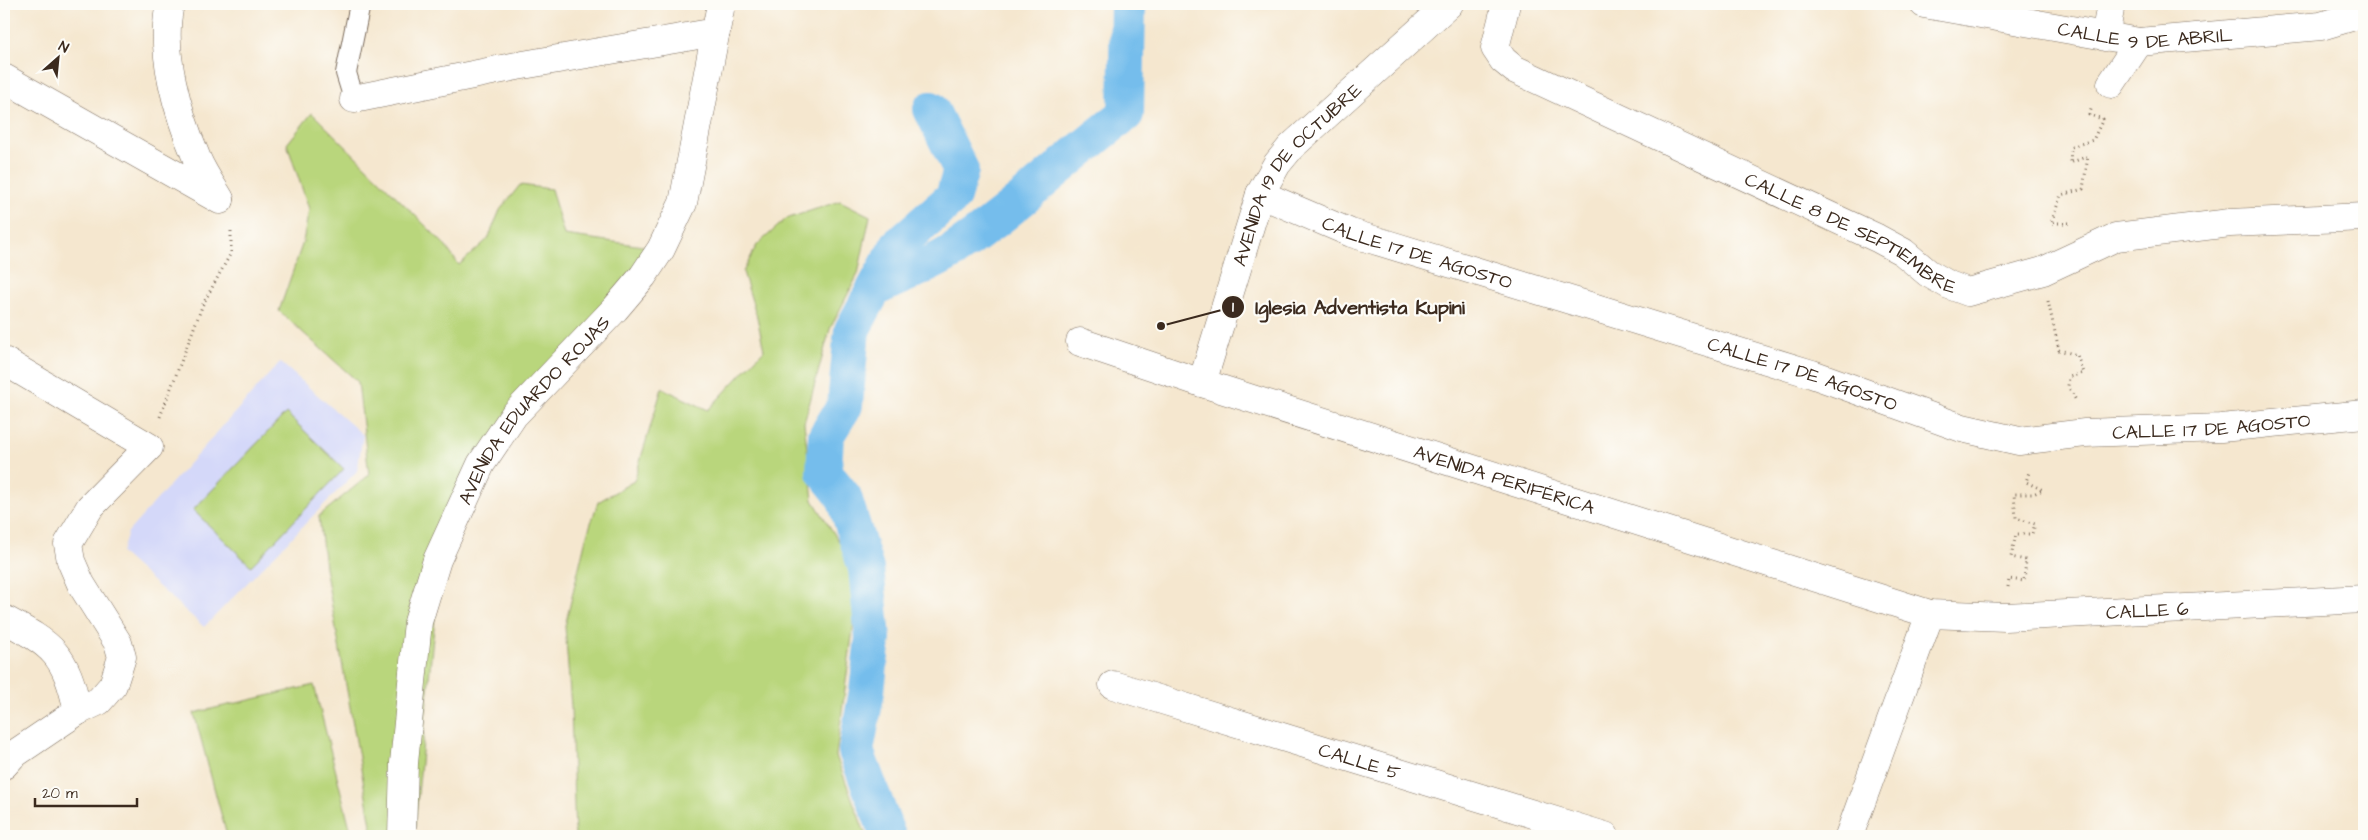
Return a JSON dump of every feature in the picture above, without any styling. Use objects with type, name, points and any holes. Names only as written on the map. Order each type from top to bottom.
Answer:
[{"type":"street","points":[[170,4],[168,64],[179,107],[197,159],[220,200]]},
{"type":"street","points":[[360,4],[346,74],[354,99],[517,66],[716,32]]},
{"type":"street","name":"AVENIDA EDUARDO ROJAS","points":[[402,836],[404,763],[418,622],[437,560],[481,464],[514,415],[615,309],[661,249],[683,203],[721,4]]},
{"type":"street","name":"AVENIDA 19 DE OCTUBRE","points":[[1202,383],[1260,194],[1277,164],[1291,147],[1449,4]]},
{"type":"street","name":"CALLE 8 DE SEPTIEMBRE","points":[[1506,4],[1495,48],[1503,60],[1514,69],[1877,238],[1903,252],[1928,273],[1949,285],[1968,292],[2043,271],[2116,237],[2230,223],[2364,217]]},
{"type":"street","name":"CALLE 9 DE ABRIL","points":[[1924,4],[2139,42],[2321,26],[2364,13]]},
{"type":"street","points":[[2105,37],[2111,4]]},
{"type":"street","points":[[2111,84],[2139,42]]},
{"type":"street","points":[[4,78],[220,200]]},
{"type":"street","name":"CALLE 17 DE AGOSTO","points":[[1260,194],[1351,233],[1812,374],[1962,428],[2019,442],[2085,433],[2221,428],[2364,414]]},
{"type":"street","name":"AVENIDA PERIFÉRICA","points":[[1080,342],[1202,383],[1930,614]]},
{"type":"street","points":[[4,361],[149,447],[90,508],[68,544],[71,561],[82,584],[118,643],[122,657],[113,685],[99,701],[78,711],[13,755],[4,765]]},
{"type":"street","name":"CALLE 6","points":[[1930,614],[2005,617],[2364,599]]},
{"type":"street","points":[[1850,836],[1930,614]]},
{"type":"street","points":[[4,619],[43,640],[59,656],[74,690],[78,711]]},
{"type":"street","name":"CALLE 5","points":[[1113,685],[1605,836]]},
{"type":"path","points":[[2070,231],[2070,223],[2051,223],[2061,195],[2083,189],[2088,156],[2070,163],[2071,147],[2093,140],[2103,119],[2089,115],[2098,95],[2111,84]]},
{"type":"path","points":[[149,447],[203,304],[231,253],[231,226],[220,200]]},
{"type":"shaded area","points":[[280,362],[363,435],[357,471],[204,627],[121,553],[128,532]]},
{"type":"green space","points":[[312,113],[443,243],[459,265],[488,239],[500,210],[520,185],[551,189],[564,235],[650,247],[514,428],[440,564],[414,836],[373,836],[325,567],[319,516],[369,475],[358,382],[279,311],[303,242],[309,209],[287,144]]},
{"type":"green space","points":[[840,201],[870,216],[858,274],[830,329],[804,423],[813,500],[850,559],[855,614],[836,756],[866,836],[575,836],[571,707],[565,626],[586,538],[598,502],[634,481],[662,388],[708,410],[764,350],[757,317],[743,272],[757,245],[786,219]]},
{"type":"green space","points":[[286,413],[344,469],[251,566],[193,510]]},
{"type":"green space","points":[[314,685],[352,836],[227,836],[194,713]]},
{"type":"waterway","points":[[875,289],[944,256],[976,235],[1126,114],[1128,4]]},
{"type":"waterway","points":[[888,836],[856,751],[867,691],[873,638],[866,569],[844,497],[824,472],[826,436],[845,405],[852,330],[898,245],[953,197],[961,170],[931,109]]},
{"type":"place","name":"Iglesia Adventista Kupini","points":[[1161,326]]}]
